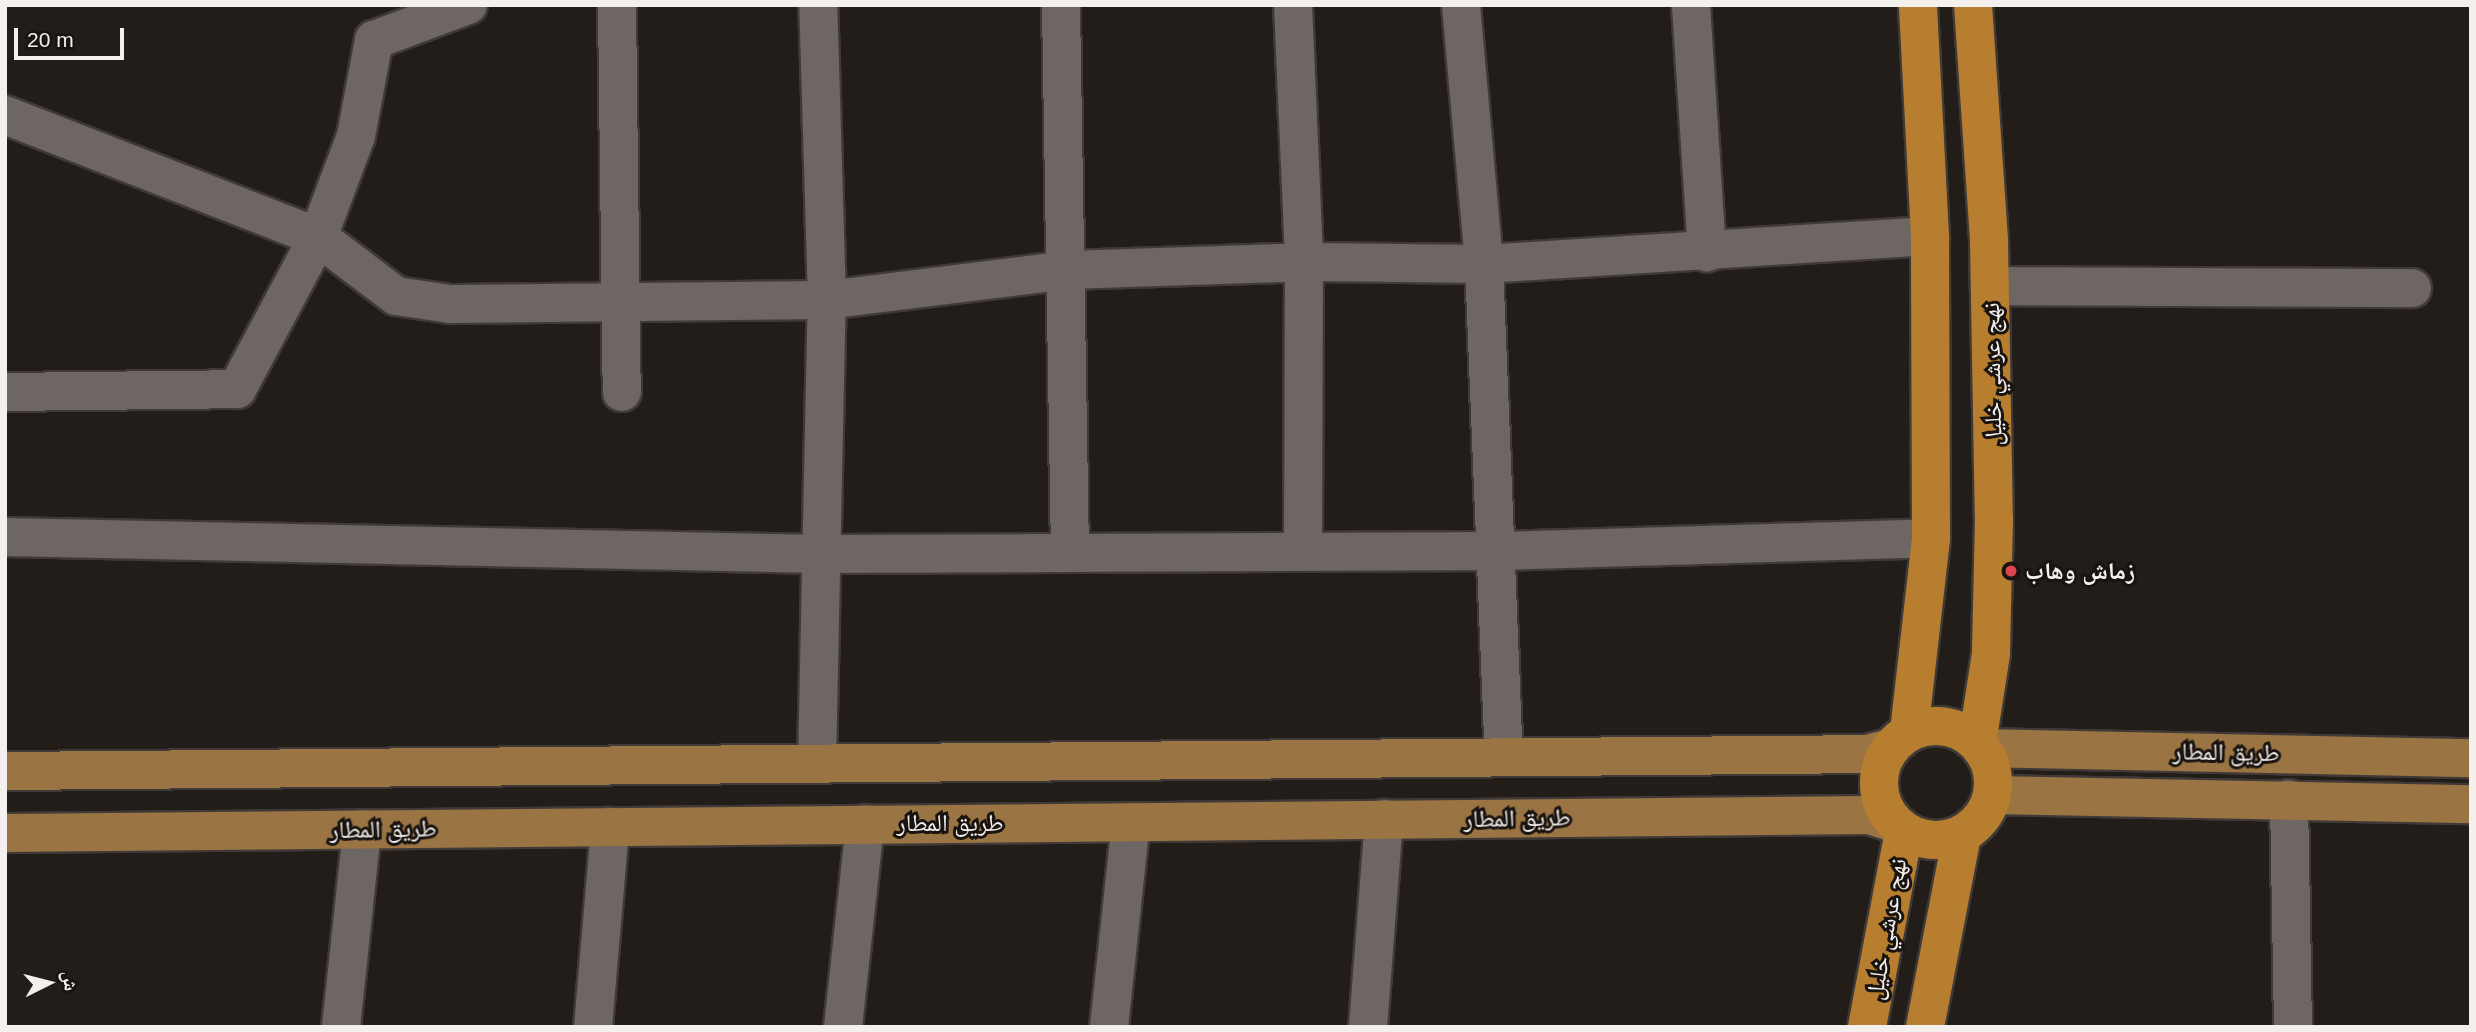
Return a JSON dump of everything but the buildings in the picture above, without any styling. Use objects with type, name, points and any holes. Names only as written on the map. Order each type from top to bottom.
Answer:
[{"type":"highway","points":[[1900,740],[1944,726],[1979,746],[1990,765],[1992,795],[1979,822],[1962,835],[1933,841],[1899,827],[1881,803],[1878,780],[1900,740],[1931,538],[1930,236],[1918,5]]},
{"type":"highway","name":"نهج عرشي خليل","points":[[1973,5],[1990,286],[1992,654],[1979,746]]},
{"type":"highway","name":"نهج عرشي خليل","points":[[1867,1027],[1899,827]]},
{"type":"highway","points":[[1925,1027],[1962,835]]},
{"type":"main road","points":[[5,771],[1866,754],[1900,740]]},
{"type":"main road","name":"طريق المطار","points":[[1979,746],[2471,758]]},
{"type":"main road","points":[[2289,753],[2289,799]]},
{"type":"main road","name":"طريق المطار","points":[[1992,795],[2471,804]]},
{"type":"main road","name":"طريق المطار","points":[[5,833],[1869,815],[1899,827]]},
{"type":"street","points":[[5,392],[237,389],[318,237],[356,136],[374,40],[468,5]]},
{"type":"street","points":[[617,5],[622,392]]},
{"type":"street","points":[[817,764],[827,300],[818,5]]},
{"type":"street","points":[[1061,5],[1070,553]]},
{"type":"street","points":[[1293,5],[1304,262],[1303,551]]},
{"type":"street","points":[[1461,5],[1484,264],[1504,757]]},
{"type":"street","points":[[1691,5],[1707,252]]},
{"type":"street","points":[[5,115],[318,237],[396,296],[450,304],[827,300],[1067,270],[1304,262],[1484,264],[1930,236]]},
{"type":"street","points":[[1990,286],[2412,288]]},
{"type":"street","points":[[5,537],[821,554],[1497,551],[1931,538]]},
{"type":"street","points":[[2289,799],[2293,1027]]},
{"type":"street","points":[[1368,1027],[1384,819]]},
{"type":"street","points":[[1109,1027],[1131,822]]},
{"type":"street","points":[[843,1027],[865,824]]},
{"type":"street","points":[[593,1027],[610,827]]},
{"type":"street","points":[[341,1027],[362,830]]},
{"type":"place","name":"زماش وهاب","points":[[2011,571]]}]
